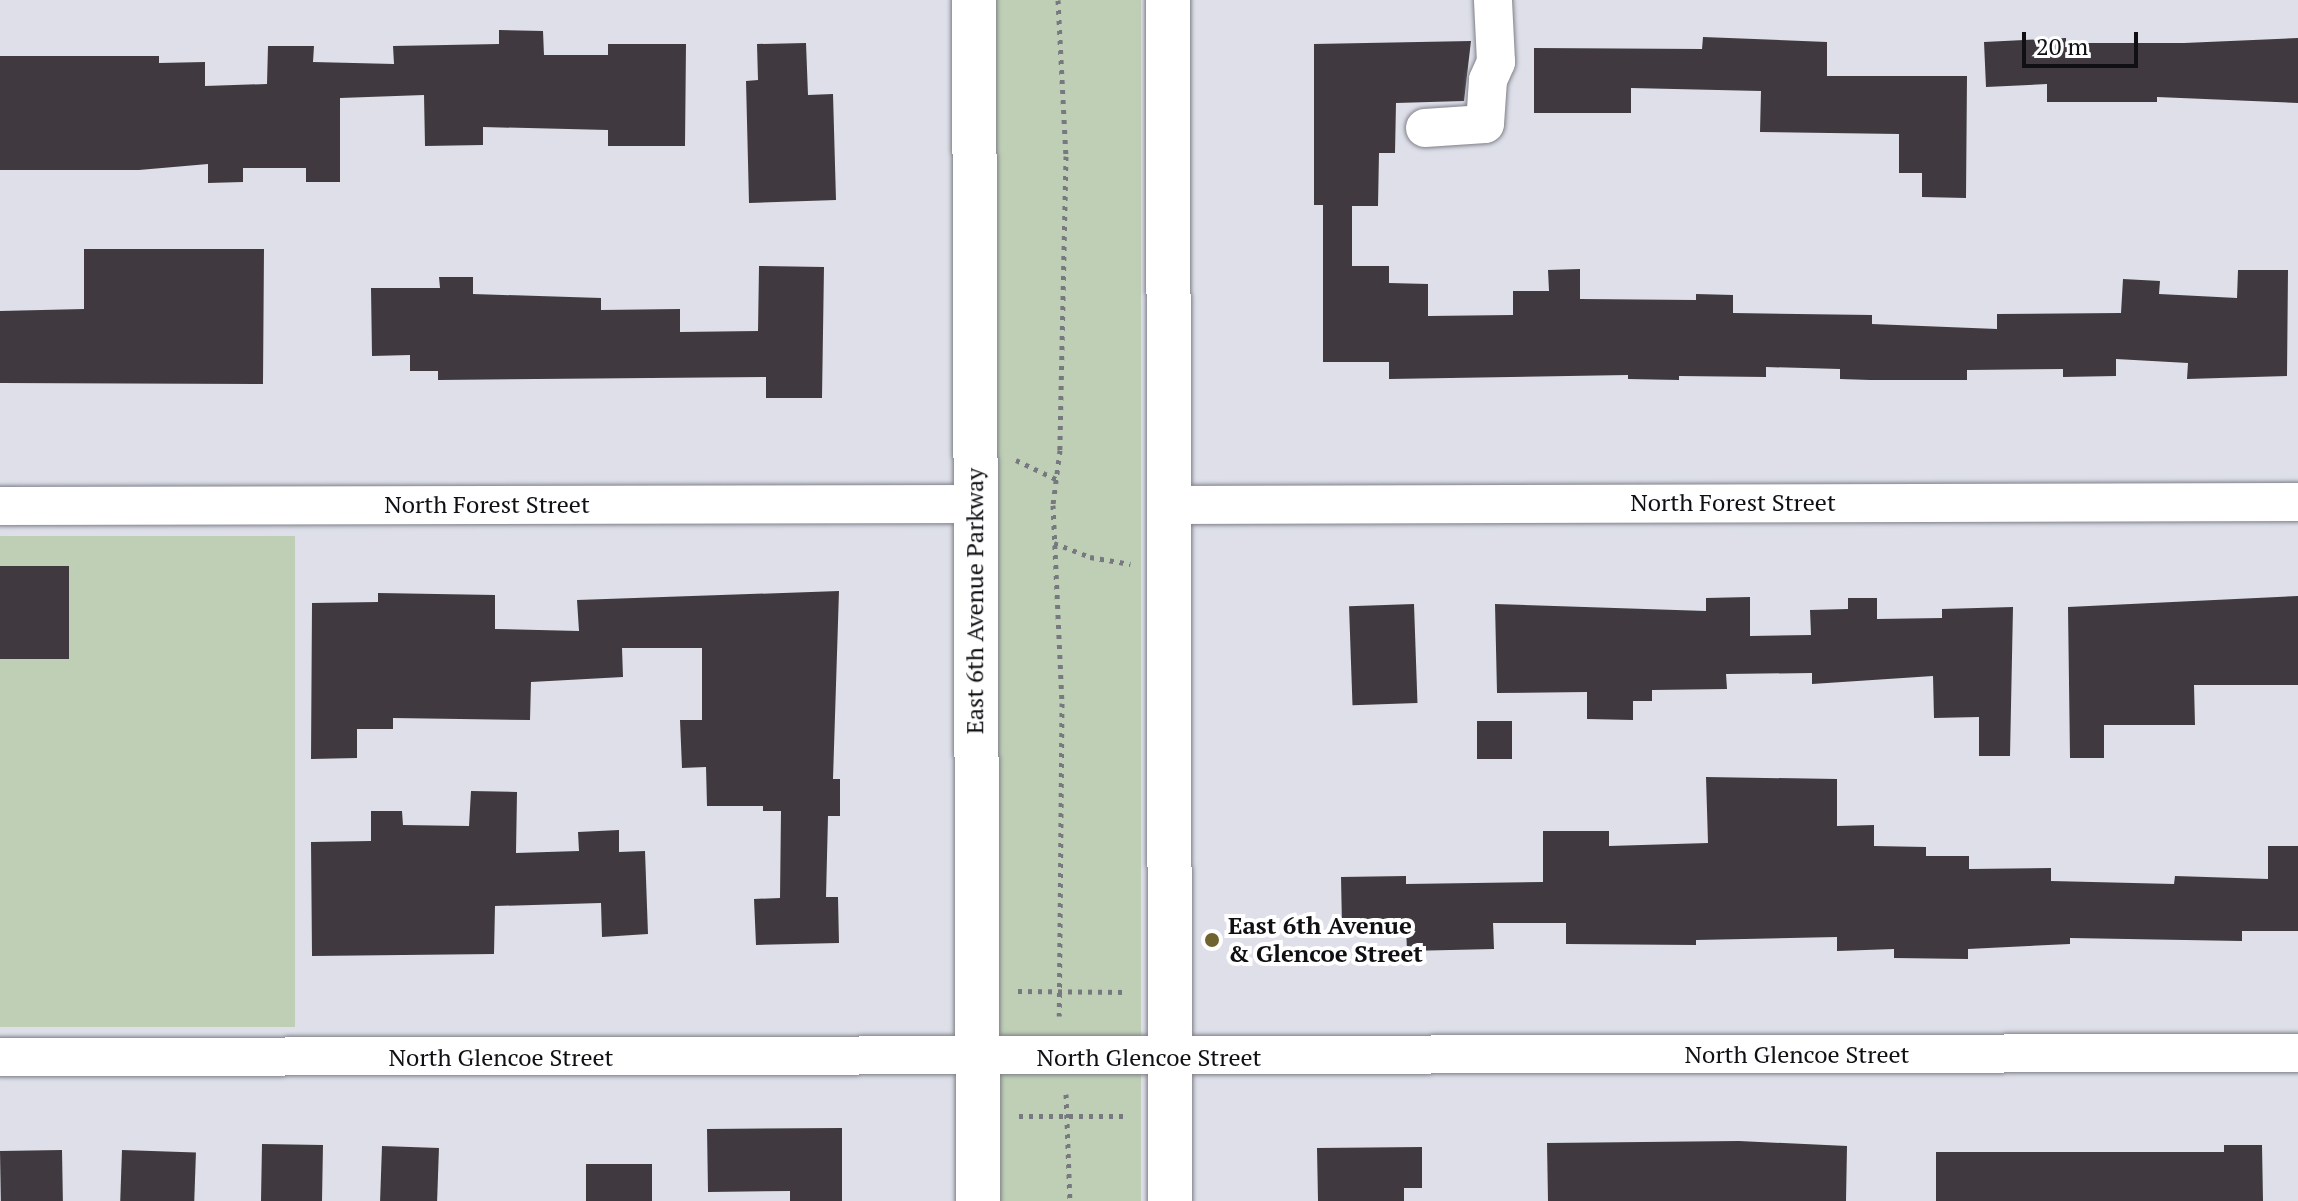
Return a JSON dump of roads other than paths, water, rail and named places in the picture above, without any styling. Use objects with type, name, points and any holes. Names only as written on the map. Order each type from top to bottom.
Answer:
[{"type":"main road","name":"East 6th Avenue Parkway","points":[[974,0],[978,1201]]},
{"type":"main road","points":[[1168,0],[1170,1201]]},
{"type":"street","points":[[1425,128],[1485,124],[1488,80],[1496,62],[1493,0]]},
{"type":"street","name":"North Forest Street","points":[[1169,505],[2298,502]]},
{"type":"street","name":"North Forest Street","points":[[0,506],[974,504]]},
{"type":"street","name":"North Glencoe Street","points":[[0,1057],[978,1059],[2298,1053]]},
{"type":"place","name":"East 6th Avenue & Glencoe Street","points":[[1212,940]]}]
